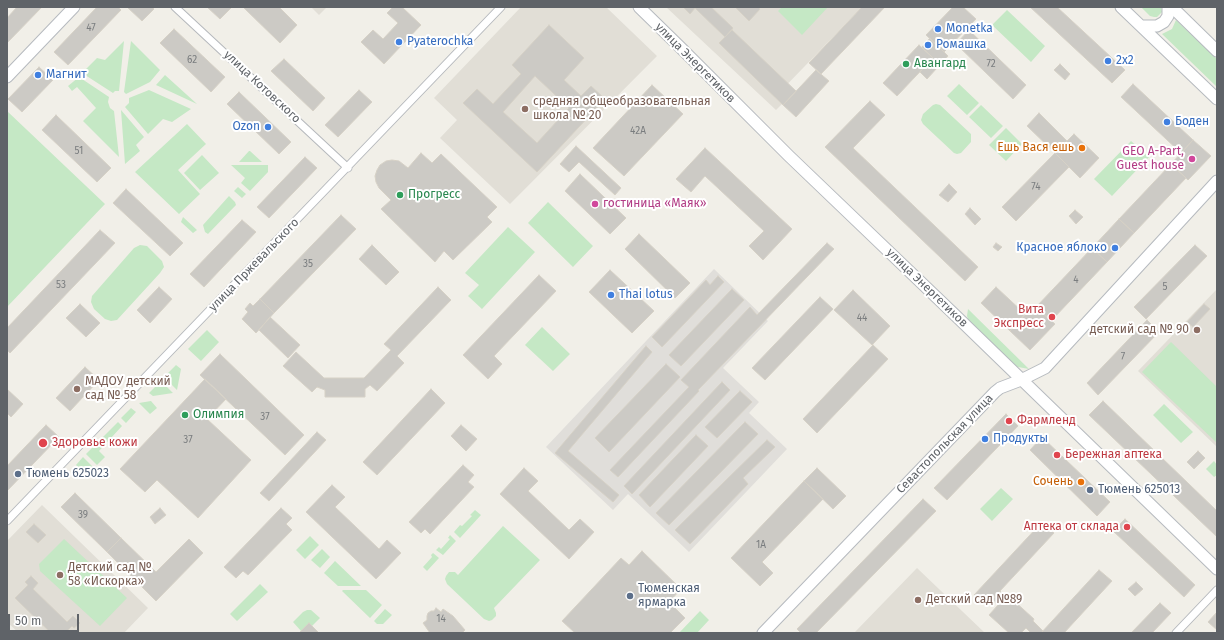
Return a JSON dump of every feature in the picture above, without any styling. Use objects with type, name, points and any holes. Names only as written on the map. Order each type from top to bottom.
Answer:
[{"type":"street","points":[[7,77],[74,7]]},
{"type":"street","name":"улица Котовского","points":[[175,7],[348,168]]},
{"type":"street","name":"улица Пржевальского","points":[[7,521],[348,168],[501,7]]},
{"type":"street","name":"улица Энергетиков","points":[[639,7],[789,156],[1217,569]]},
{"type":"street","points":[[1122,7],[1217,99]]},
{"type":"street","points":[[1141,26],[1157,26],[1164,22],[1168,16],[1168,7]]},
{"type":"street","points":[[1172,7],[1217,51]]},
{"type":"street","name":"Севастопольская улица","points":[[764,633],[995,392],[1000,388],[1021,380],[1045,368],[1217,181]]},
{"type":"street","points":[[1176,633],[1217,590]]},
{"type":"shaded area","points":[[311,7],[327,7],[319,15]]},
{"type":"shaded area","name":"средняя общеобразовательная школа № 20","points":[[521,7],[606,7],[657,56],[510,204],[440,138],[457,120],[434,98]]},
{"type":"shaded area","points":[[666,7],[862,7],[775,97],[782,104],[776,110]]},
{"type":"shaded area","points":[[714,269],[768,321],[723,368],[759,402],[749,413],[787,449],[689,552],[628,494],[613,510],[546,447]]},
{"type":"shaded area","name":"детский сад № 90","points":[[1217,289],[1217,447],[1138,371]]},
{"type":"shaded area","name":"Детский сад № 58 «Искорка»","points":[[42,505],[148,608],[124,633],[19,633],[7,622],[7,541]]},
{"type":"shaded area","name":"Детский сад №89","points":[[917,568],[985,633],[854,633]]},
{"type":"green space","points":[[782,7],[828,7],[802,35],[778,11]]},
{"type":"green space","points":[[1141,7],[1161,7],[1162,12],[1157,17],[1154,17],[1150,16]]},
{"type":"green space","points":[[1007,10],[1045,46],[1031,62],[992,25]]},
{"type":"green space","points":[[1176,20],[1217,59],[1217,87],[1162,34],[1172,29]]},
{"type":"green space","points":[[124,41],[119,91],[115,91],[113,93],[82,73],[97,58],[105,60]]},
{"type":"green space","points":[[131,41],[160,70],[150,82],[126,94],[124,92]]},
{"type":"green space","points":[[165,75],[197,104],[156,85]]},
{"type":"green space","points":[[79,77],[109,97],[108,102],[110,108],[114,111],[119,157],[83,121],[96,108],[77,87],[72,91],[68,86]]},
{"type":"green space","points":[[959,84],[979,103],[967,115],[947,96]]},
{"type":"green space","points":[[149,90],[191,109],[172,122],[163,119],[148,134],[125,107],[129,103],[129,98]]},
{"type":"green space","points":[[936,104],[940,105],[971,134],[971,142],[961,153],[954,153],[923,124],[921,120],[923,114]]},
{"type":"green space","points":[[981,105],[1003,126],[991,138],[969,117]]},
{"type":"green space","points":[[121,110],[144,137],[136,145],[140,151],[125,164]]},
{"type":"green space","points":[[7,111],[105,204],[7,307]]},
{"type":"green space","points":[[187,124],[206,144],[178,170],[200,194],[179,214],[135,172]]},
{"type":"green space","points":[[1006,128],[1022,144],[1006,161],[989,145]]},
{"type":"green space","points":[[1131,141],[1149,157],[1112,196],[1094,179]]},
{"type":"green space","points":[[250,151],[262,162],[239,162]]},
{"type":"green space","points":[[202,155],[219,173],[200,190],[184,173]]},
{"type":"green space","points":[[231,165],[268,165],[268,172],[250,191],[241,183],[245,178]]},
{"type":"green space","points":[[238,187],[246,194],[242,198],[234,191]]},
{"type":"green space","points":[[229,196],[236,205],[208,234],[205,232],[203,225]]},
{"type":"green space","points":[[548,202],[593,246],[573,267],[528,223]]},
{"type":"green space","points":[[183,217],[197,230],[193,233],[181,222]]},
{"type":"green space","points":[[508,227],[535,252],[482,309],[468,296],[479,285],[465,273]]},
{"type":"green space","points":[[140,245],[147,246],[162,261],[164,267],[117,320],[111,321],[105,319],[94,309],[91,302],[92,296],[134,248]]},
{"type":"green space","points":[[968,309],[1029,369],[1013,365],[969,322],[967,316]]},
{"type":"green space","points":[[542,327],[570,354],[553,371],[525,345]]},
{"type":"green space","points":[[207,330],[219,342],[201,361],[188,349]]},
{"type":"green space","points":[[1171,342],[1217,387],[1217,443],[1142,372]]},
{"type":"green space","points":[[176,365],[181,369],[177,390],[164,377]]},
{"type":"green space","points":[[161,381],[173,393],[153,396],[149,393]]},
{"type":"green space","points":[[151,401],[157,408],[150,414],[139,403]]},
{"type":"green space","points":[[1164,404],[1193,432],[1181,443],[1153,415]]},
{"type":"green space","points":[[131,408],[136,412],[126,423],[121,418]]},
{"type":"green space","points":[[118,422],[122,426],[99,451],[105,457],[97,465],[86,454]]},
{"type":"green space","points":[[83,457],[94,468],[87,475],[76,465]]},
{"type":"green space","points":[[1214,461],[1217,465],[1217,475],[1214,477],[1206,469]]},
{"type":"green space","points":[[1001,488],[1013,499],[992,521],[980,509]]},
{"type":"green space","points":[[475,510],[481,515],[460,538],[454,532],[460,525],[462,526],[472,516],[470,515]]},
{"type":"green space","points":[[503,526],[540,560],[494,608],[496,616],[489,621],[484,619],[447,584],[445,579],[449,572],[455,572],[458,575]]},
{"type":"green space","points":[[450,535],[456,541],[443,555],[436,550],[439,547],[441,549],[450,539],[448,538]]},
{"type":"green space","points":[[310,536],[319,545],[305,559],[296,550]]},
{"type":"green space","points":[[64,539],[127,598],[100,626],[40,571],[39,564]]},
{"type":"green space","points":[[322,549],[330,557],[320,568],[311,560]]},
{"type":"green space","points":[[433,553],[439,558],[427,571],[423,567],[432,557],[431,555]]},
{"type":"green space","points":[[335,561],[361,586],[338,586],[324,573]]},
{"type":"green space","points":[[260,584],[268,592],[237,621],[230,614]]},
{"type":"green space","points":[[366,590],[382,605],[370,618],[342,591]]},
{"type":"green space","points":[[385,609],[392,615],[383,624],[377,624],[374,621]]},
{"type":"green space","points":[[307,610],[311,610],[320,618],[312,626],[309,623],[301,631],[293,622]]},
{"type":"green space","points":[[700,611],[709,620],[697,633],[679,633]]},
{"type":"building","points":[[17,7],[42,7],[7,43],[7,18]]},
{"type":"building","points":[[97,7],[118,7],[121,10],[68,65],[54,52]]},
{"type":"building","points":[[127,7],[152,7],[154,9],[142,21]]},
{"type":"building","points":[[207,7],[232,7],[220,19]]},
{"type":"building","points":[[279,7],[297,25],[280,43],[244,8]]},
{"type":"building","points":[[393,7],[402,7],[421,25],[384,64],[361,42],[373,30],[383,39],[398,23],[387,13]]},
{"type":"building","points":[[683,7],[711,7],[733,28],[725,37],[695,8],[690,14]]},
{"type":"building","points":[[735,7],[758,7],[760,9],[749,21]]},
{"type":"building","points":[[862,7],[885,7],[821,74],[809,63]]},
{"type":"building","points":[[953,7],[963,7],[976,19],[944,52],[926,35]]},
{"type":"building","points":[[1030,7],[1057,7],[1125,70],[1112,83]]},
{"type":"building","points":[[549,25],[584,58],[564,80],[581,96],[591,86],[605,99],[537,172],[463,103],[477,89],[493,104],[521,74],[512,65]],"holes":[[[535,76],[569,108],[537,143],[503,112]]]},
{"type":"building","points":[[174,29],[225,77],[211,92],[160,43]]},
{"type":"building","points":[[732,30],[796,91],[783,105],[719,43]]},
{"type":"building","points":[[969,30],[1026,85],[1013,99],[956,44]]},
{"type":"building","points":[[930,38],[948,56],[927,79],[920,72],[933,58],[922,47]]},
{"type":"building","points":[[919,45],[933,58],[897,96],[883,83]]},
{"type":"building","points":[[284,59],[325,98],[313,111],[271,71]]},
{"type":"building","points":[[1060,64],[1070,74],[1065,80],[1054,70]]},
{"type":"building","points":[[39,67],[53,80],[22,112],[8,99]]},
{"type":"building","points":[[816,70],[829,81],[796,117],[783,105]]},
{"type":"building","points":[[1133,84],[1193,140],[1181,153],[1121,97]]},
{"type":"building","points":[[652,85],[683,114],[624,176],[593,148]]},
{"type":"building","points":[[359,90],[372,102],[338,137],[325,125]]},
{"type":"building","points":[[239,92],[291,142],[279,154],[227,104]]},
{"type":"building","points":[[870,101],[885,115],[853,148],[978,267],[965,281],[825,147]]},
{"type":"building","points":[[1039,113],[1067,141],[1055,153],[1027,126]]},
{"type":"building","points":[[56,115],[111,168],[97,182],[42,130]]},
{"type":"building","points":[[1074,134],[1099,158],[1080,178],[1055,153]]},
{"type":"building","points":[[1193,140],[1211,156],[1188,180],[1171,164]]},
{"type":"building","points":[[576,146],[621,188],[615,195],[579,162],[569,172],[560,164]]},
{"type":"building","points":[[705,148],[792,229],[763,260],[749,246],[764,231],[705,176],[691,192],[676,179]]},
{"type":"building","points":[[421,153],[432,163],[441,154],[497,207],[487,217],[492,222],[453,260],[444,251],[435,262],[381,209],[391,200],[379,188],[376,182],[375,176],[380,165],[386,161],[392,160],[399,161],[408,168]]},
{"type":"building","points":[[1055,153],[1069,167],[1016,221],[1002,207]]},
{"type":"building","points":[[305,157],[317,168],[269,218],[257,207]]},
{"type":"building","points":[[1171,164],[1186,178],[1134,233],[1119,219]]},
{"type":"building","name":"гостиница «Маяк»","points":[[580,174],[626,218],[610,234],[565,191]]},
{"type":"building","points":[[949,184],[957,192],[948,202],[939,195]]},
{"type":"building","points":[[126,189],[183,243],[170,256],[113,203]]},
{"type":"building","points":[[970,208],[981,219],[975,225],[965,214]]},
{"type":"building","points":[[1075,210],[1083,217],[1076,224],[1069,216]]},
{"type":"building","points":[[341,215],[356,229],[274,313],[260,299]]},
{"type":"building","points":[[1119,219],[1134,233],[1107,262],[1092,248]]},
{"type":"building","points":[[242,220],[256,232],[204,287],[190,274]]},
{"type":"building","points":[[100,230],[115,243],[10,353],[7,350],[7,328]]},
{"type":"building","points":[[639,234],[690,283],[675,298],[625,249]]},
{"type":"building","points":[[827,243],[834,249],[698,390],[699,391],[618,477],[610,470],[689,387],[681,380],[750,307],[757,315]]},
{"type":"building","points":[[996,243],[1002,247],[998,251],[993,247]]},
{"type":"building","points":[[372,245],[399,272],[386,285],[359,259]]},
{"type":"building","points":[[1195,245],[1207,256],[1146,319],[1134,307]]},
{"type":"building","points":[[1092,248],[1107,262],[1051,321],[1036,307]]},
{"type":"building","points":[[610,270],[654,311],[632,333],[589,292]]},
{"type":"building","points":[[539,275],[556,291],[494,356],[502,364],[488,379],[463,355]]},
{"type":"building","points":[[718,276],[724,282],[662,347],[652,337],[706,280],[710,285]]},
{"type":"building","points":[[159,287],[172,299],[150,323],[137,310]]},
{"type":"building","points":[[438,287],[451,300],[397,356],[404,363],[377,391],[370,385],[365,389],[365,397],[325,397],[325,390],[317,387],[312,392],[283,366],[296,352],[324,378],[364,378],[391,350],[384,344]]},
{"type":"building","points":[[996,287],[1025,314],[1010,331],[981,303]]},
{"type":"building","points":[[732,289],[744,300],[681,366],[669,355]]},
{"type":"building","points":[[853,290],[890,326],[872,345],[834,310]]},
{"type":"building","points":[[820,297],[833,309],[765,380],[752,368]]},
{"type":"building","points":[[260,299],[274,313],[256,333],[242,319],[248,312],[245,309],[250,303],[253,306]]},
{"type":"building","points":[[80,304],[100,323],[86,337],[66,318]]},
{"type":"building","points":[[1204,304],[1210,309],[1193,327],[1187,322]]},
{"type":"building","points":[[1034,305],[1055,324],[1030,350],[1010,331]]},
{"type":"building","points":[[270,317],[300,345],[288,358],[259,330]]},
{"type":"building","points":[[1147,320],[1159,332],[1098,395],[1087,383]]},
{"type":"building","points":[[873,345],[888,359],[817,433],[803,419]]},
{"type":"building","points":[[646,346],[652,352],[568,451],[619,495],[613,502],[555,453]]},
{"type":"building","points":[[220,354],[304,435],[285,455],[200,375]]},
{"type":"building","points":[[666,364],[680,377],[609,452],[595,438]]},
{"type":"building","name":"МАДОУ детский сад № 58","points":[[85,367],[99,380],[70,411],[56,398]]},
{"type":"building","points":[[205,379],[226,399],[207,419],[251,460],[198,518],[157,480],[145,492],[120,469]]},
{"type":"building","points":[[722,382],[730,390],[632,494],[624,486]]},
{"type":"building","points":[[7,389],[23,404],[11,417],[7,413]]},
{"type":"building","points":[[431,389],[445,403],[377,475],[363,462]]},
{"type":"building","points":[[740,391],[752,402],[717,438],[705,427]]},
{"type":"building","points":[[1103,401],[1217,511],[1216,536],[1089,415]]},
{"type":"building","points":[[1006,414],[1018,426],[947,500],[934,488]]},
{"type":"building","points":[[745,422],[758,434],[669,525],[656,513]]},
{"type":"building","points":[[46,425],[59,437],[7,491],[7,466]]},
{"type":"building","points":[[461,425],[477,439],[466,451],[451,436]]},
{"type":"building","points":[[317,432],[326,440],[269,501],[260,493]]},
{"type":"building","points":[[696,435],[708,446],[650,507],[639,495]]},
{"type":"building","points":[[1042,437],[1110,502],[1097,516],[1030,450]]},
{"type":"building","points":[[767,440],[775,447],[743,478],[748,484],[690,544],[675,530]]},
{"type":"building","points":[[1198,451],[1205,458],[1194,469],[1187,462]]},
{"type":"building","points":[[463,465],[474,475],[468,482],[474,487],[430,534],[425,529],[421,533],[409,522]]},
{"type":"building","points":[[524,468],[538,481],[528,491],[569,530],[580,519],[594,532],[569,559],[500,494]]},
{"type":"building","points":[[817,468],[846,496],[833,509],[804,481]]},
{"type":"building","points":[[804,481],[823,499],[762,562],[773,573],[760,586],[731,558]]},
{"type":"building","points":[[332,485],[345,497],[335,507],[379,549],[387,540],[401,553],[376,579],[306,512]]},
{"type":"building","points":[[75,493],[121,538],[107,552],[61,507]]},
{"type":"building","points":[[923,499],[936,511],[816,633],[801,633],[797,629]]},
{"type":"building","points":[[160,508],[166,515],[155,524],[150,517]]},
{"type":"building","points":[[281,508],[292,518],[286,524],[292,530],[248,575],[243,571],[236,578],[224,567]]},
{"type":"building","points":[[1125,519],[1195,585],[1184,597],[1113,531]]},
{"type":"building","points":[[1042,522],[1054,533],[986,606],[974,595]]},
{"type":"building","points":[[34,524],[46,535],[38,543],[26,532]]},
{"type":"building","points":[[121,538],[156,572],[189,539],[203,553],[156,601],[107,552]]},
{"type":"building","name":"Тюменская ярмарка","points":[[642,551],[681,589],[669,602],[685,618],[670,633],[575,633],[562,621],[621,558],[629,565]]},
{"type":"building","points":[[1099,570],[1112,581],[1064,633],[1041,633]]},
{"type":"building","points":[[31,576],[38,583],[33,589],[67,622],[73,616],[80,623],[74,628],[72,626],[65,633],[51,633],[15,598],[28,585],[25,582]]},
{"type":"building","points":[[1136,582],[1143,589],[1135,596],[1128,589]]},
{"type":"building","points":[[1000,591],[1010,601],[1012,599],[1034,619],[1033,621],[1043,631],[1041,633],[1031,633],[1026,628],[1021,633],[1009,633],[989,615],[998,605],[992,600]]},
{"type":"building","points":[[1160,603],[1171,613],[1152,633],[1131,633]]},
{"type":"building","points":[[436,608],[441,612],[443,609],[453,616],[465,630],[463,632],[464,633],[430,633],[423,623],[427,620],[428,613],[434,611]]},
{"type":"building","points":[[1217,612],[1217,630],[1208,622]]},
{"type":"building","points":[[309,623],[319,633],[299,633]]},
{"type":"place","name":"Monetka","points":[[938,29]]},
{"type":"place","name":"Pyaterochka","points":[[399,42]]},
{"type":"place","name":"Ромашка","points":[[928,45]]},
{"type":"place","name":"2х2","points":[[1108,61]]},
{"type":"place","name":"Авангард","points":[[906,64]]},
{"type":"place","name":"Магнит","points":[[38,75]]},
{"type":"place","name":"средняя общеобразовательная школа № 20","points":[[525,109]]},
{"type":"place","name":"Боден","points":[[1167,122]]},
{"type":"place","name":"Ozon","points":[[268,127]]},
{"type":"place","name":"Ешь Вася ешь","points":[[1082,148]]},
{"type":"place","name":"GEO A-Part, Guest house","points":[[1192,159]]},
{"type":"place","name":"Прогресс","points":[[400,195]]},
{"type":"place","name":"гостиница «Маяк»","points":[[595,204]]},
{"type":"place","name":"Красное яблоко","points":[[1115,248]]},
{"type":"place","name":"Thai lotus","points":[[611,295]]},
{"type":"place","name":"Вита Экспресс","points":[[1052,317]]},
{"type":"place","name":"детский сад № 90","points":[[1197,330]]},
{"type":"place","name":"МАДОУ детский сад № 58","points":[[77,389]]},
{"type":"place","name":"Олимпия","points":[[185,415]]},
{"type":"place","name":"Фармленд","points":[[1009,421]]},
{"type":"place","name":"Продукты","points":[[985,439]]},
{"type":"place","name":"Здоровье кожи","points":[[43,443]]},
{"type":"place","name":"Бережная аптека","points":[[1057,455]]},
{"type":"place","name":"Тюмень 625023","points":[[18,474]]},
{"type":"place","name":"Сочень","points":[[1081,482]]},
{"type":"place","name":"Тюмень 625013","points":[[1090,490]]},
{"type":"place","name":"Аптека от склада","points":[[1127,527]]},
{"type":"place","name":"Детский сад № 58 «Искорка»","points":[[60,575]]},
{"type":"place","name":"Тюменская ярмарка","points":[[630,596]]},
{"type":"place","name":"Детский сад №89","points":[[918,600]]}]
